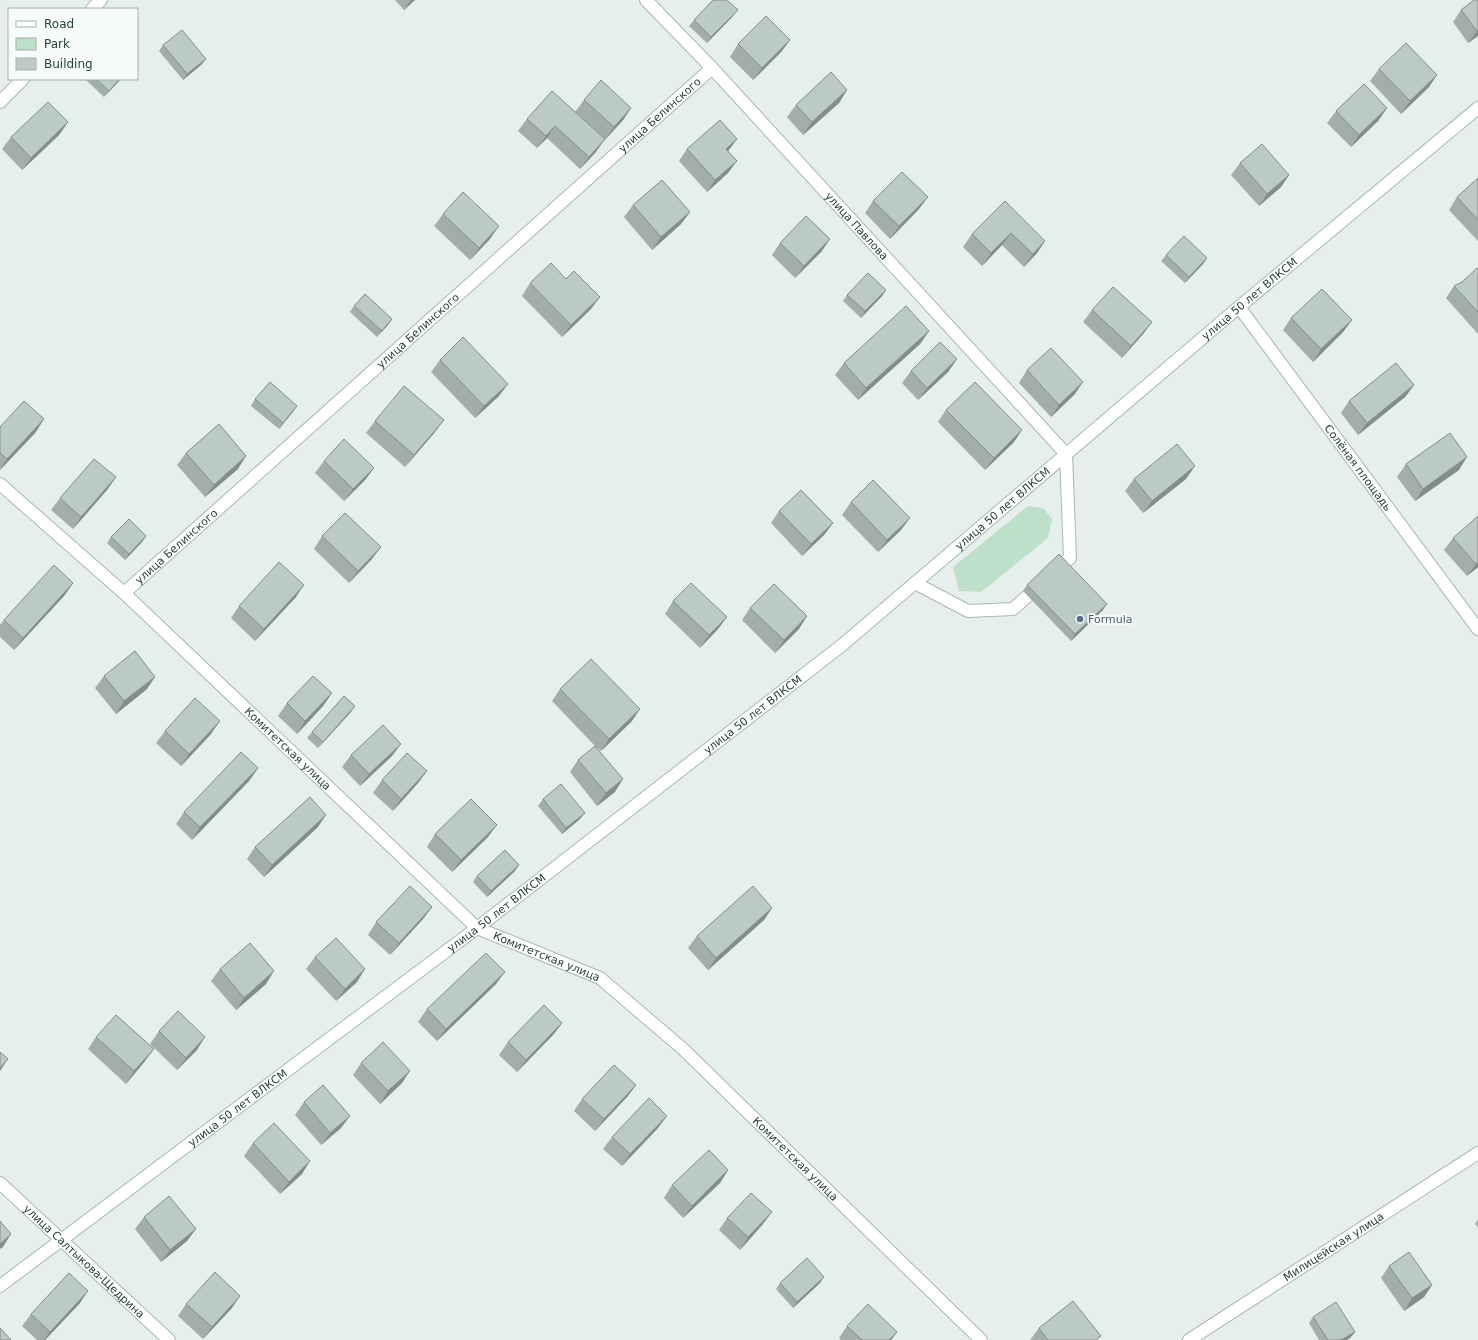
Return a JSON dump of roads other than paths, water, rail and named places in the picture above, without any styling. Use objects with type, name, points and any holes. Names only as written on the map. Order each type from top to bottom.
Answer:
[{"type":"street","points":[[93,8],[101,0]]},
{"type":"street","name":"улица Павлова","points":[[646,0],[712,68],[1066,454]]},
{"type":"street","name":"улица Белинского","points":[[124,593],[712,68]]},
{"type":"street","points":[[0,102],[22,80]]},
{"type":"street","name":"улица 50 лет ВЛКСМ","points":[[0,1286],[477,928],[841,646],[1239,307],[1478,108]]},
{"type":"street","name":"Солёная площадь","points":[[1239,307],[1478,629]]},
{"type":"street","points":[[915,583],[968,611],[1013,608],[1070,558],[1066,454]]},
{"type":"street","name":"Комитетская улица","points":[[0,484],[124,593],[477,928],[600,978],[683,1049],[980,1340]]},
{"type":"street","name":"Милицейская улица","points":[[1189,1340],[1478,1153]]},
{"type":"street","name":"улица Салтыкова-Щедрина","points":[[0,1183],[169,1340]]},
{"type":"place","name":"Formula","points":[[1080,619]]}]
